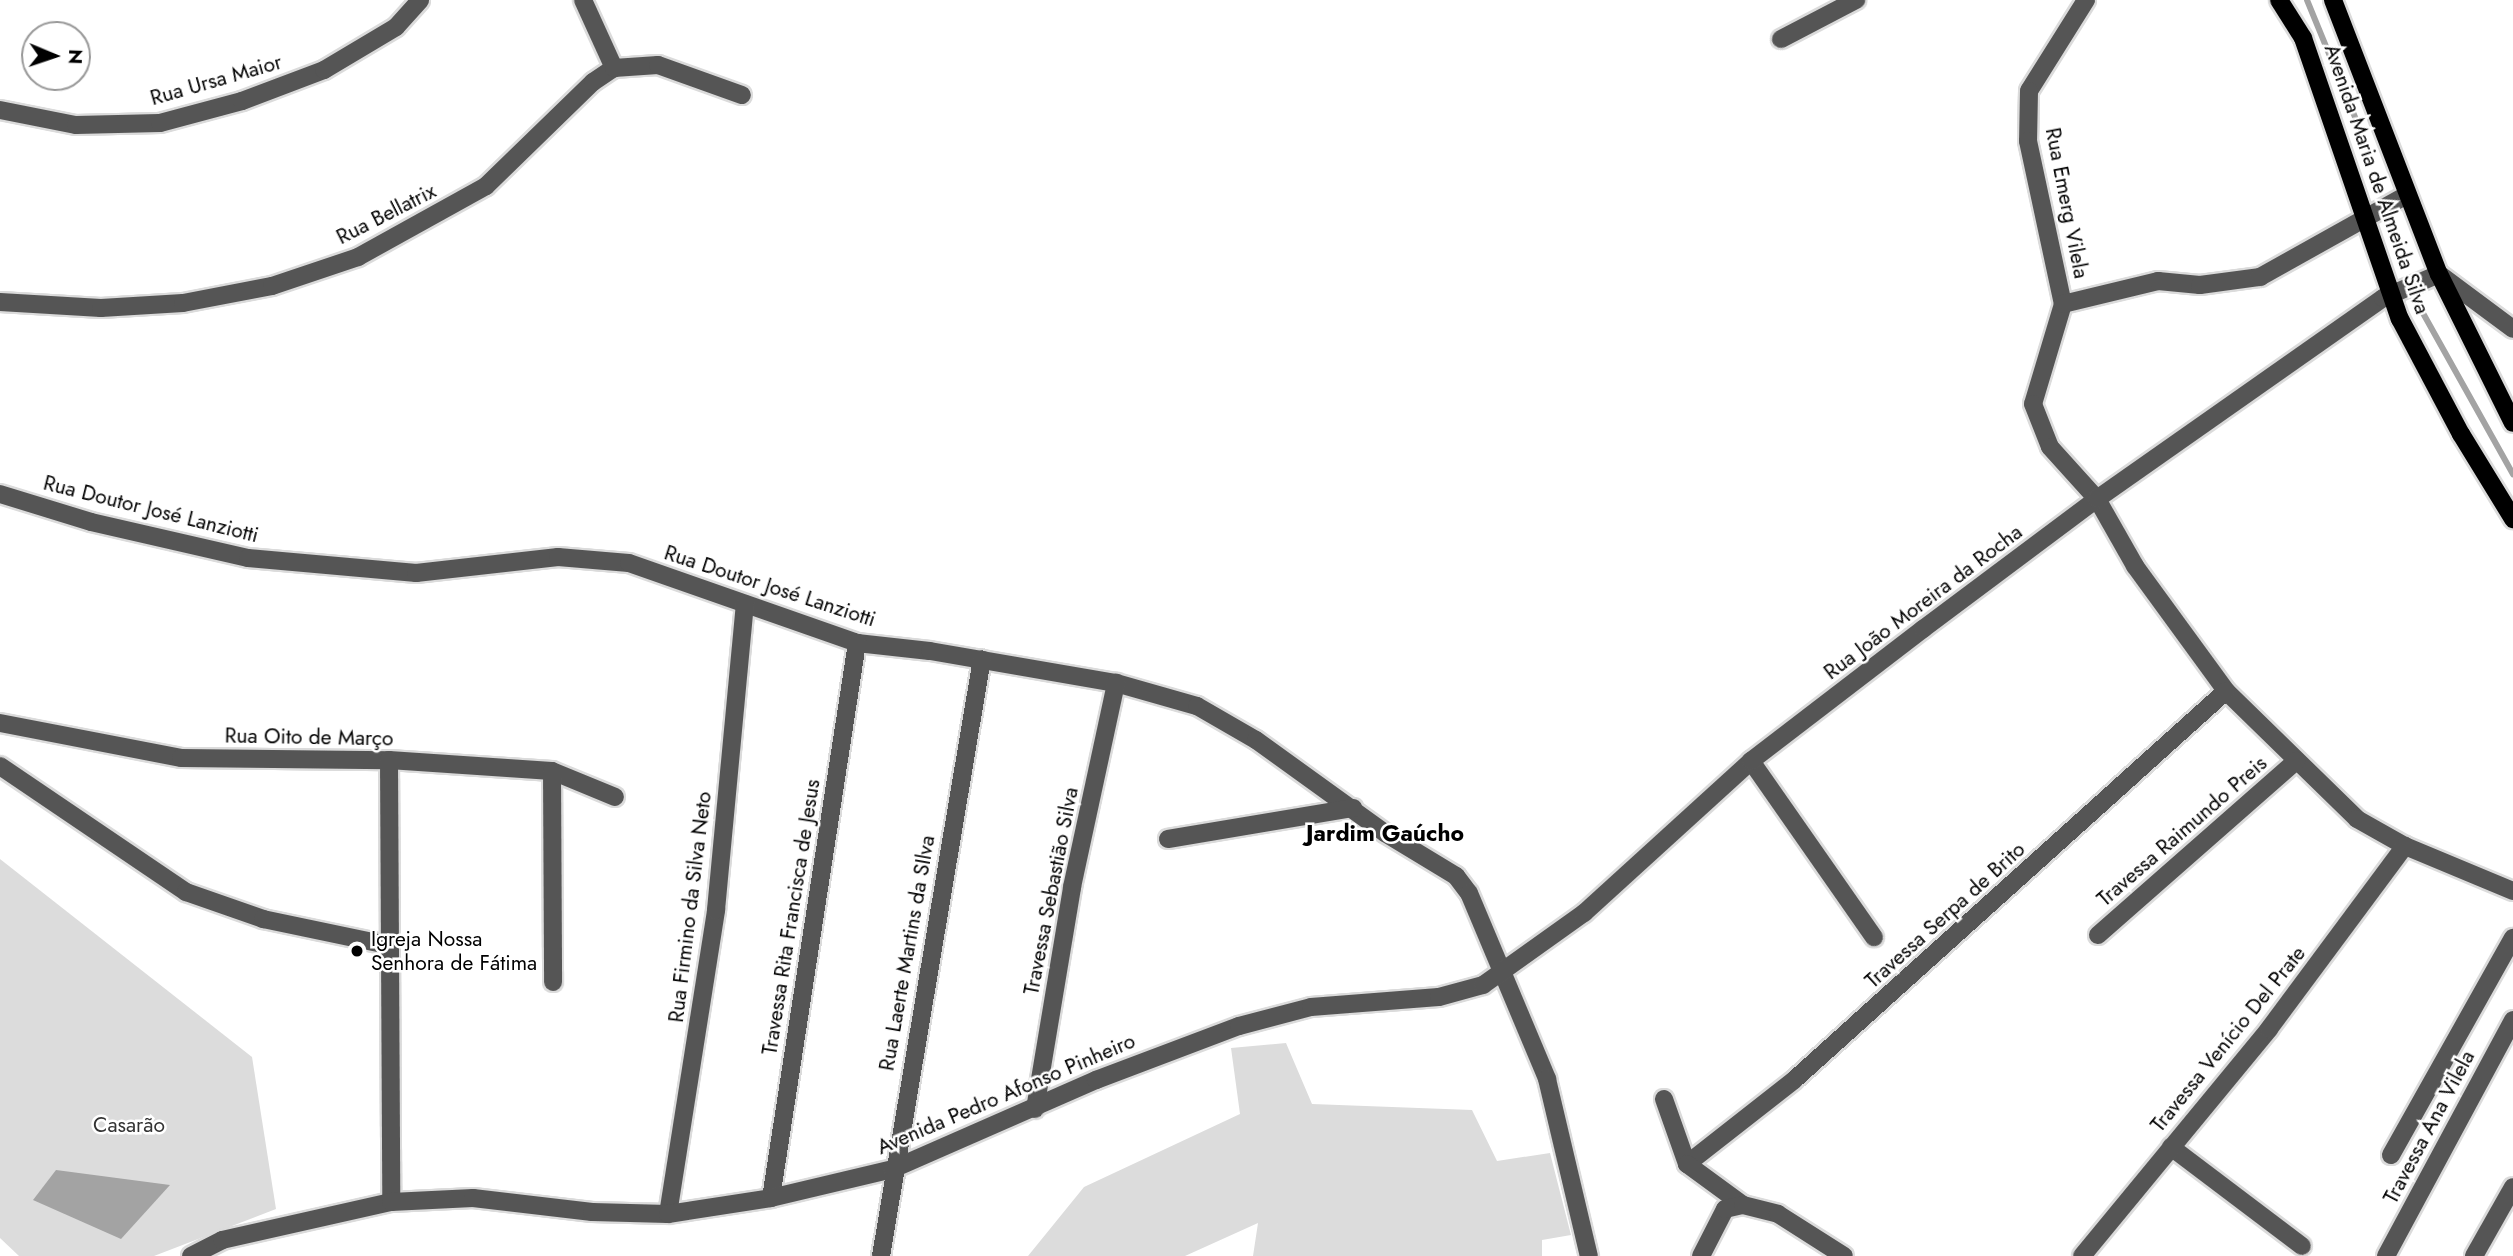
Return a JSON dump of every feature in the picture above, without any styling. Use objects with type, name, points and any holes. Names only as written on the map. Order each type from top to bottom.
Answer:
[{"type":"main road","name":"Avenida Maria de Almeida Silva","points":[[2278,0],[2303,38],[2390,294],[2461,434],[2513,519]]},
{"type":"main road","name":"Avenida Maria de Almeida Silva","points":[[2333,0],[2440,274],[2513,423]]},
{"type":"street","name":"Rua Ursa Maior","points":[[0,110],[76,125],[160,123],[242,101],[324,70],[396,27],[420,0]]},
{"type":"street","points":[[583,0],[614,68],[658,65],[742,95]]},
{"type":"street","points":[[1781,39],[1856,0]]},
{"type":"street","name":"Rua Emerg Vilela","points":[[2063,304],[2028,141],[2029,90],[2086,0]]},
{"type":"street","name":"Rua Bellatrix","points":[[0,302],[101,308],[183,303],[272,286],[358,257],[486,187],[593,82],[614,68]]},
{"type":"street","points":[[2407,195],[2260,277],[2200,285],[2158,281],[2063,304],[2033,404],[2050,447],[2097,499],[2135,566],[2226,691],[2357,819],[2406,846],[2513,891]]},
{"type":"street","points":[[2440,274],[2513,329]]},
{"type":"street","name":"Rua João Moreira da Rocha","points":[[1504,973],[1646,860],[1751,761],[2097,499],[2390,294],[2440,274]]},
{"type":"street","name":"Rua Doutor José Lanziotti","points":[[0,494],[91,522],[248,558],[416,573],[558,557],[629,563],[857,643],[982,659],[1116,683],[1197,706],[1256,740],[1456,876],[1469,893],[1547,1079],[1589,1256]]},
{"type":"street","name":"Rua Firmino da Silva Neto","points":[[668,1214],[716,910],[745,604]]},
{"type":"street","name":"Travessa Rita Francisca de Jesus","points":[[771,1198],[857,643]]},
{"type":"street","name":"Rua Laerte Martins da SIlva","points":[[881,1256],[893,1168],[982,659]]},
{"type":"street","name":"Travessa Sebastião Silva","points":[[1035,1109],[1072,887],[1116,683]]},
{"type":"street","name":"Travessa Serpa de Brito","points":[[1687,1164],[1794,1080],[2226,691]]},
{"type":"street","name":"Rua Oito de Março","points":[[0,723],[181,758],[389,760],[552,771],[615,797]]},
{"type":"street","points":[[389,760],[387,945],[393,1124],[391,1202]]},
{"type":"street","points":[[1751,761],[1874,937]]},
{"type":"street","name":"Travessa Raimundo Preis","points":[[2098,936],[2296,761]]},
{"type":"street","points":[[0,766],[186,892],[263,919],[387,945]]},
{"type":"street","points":[[552,771],[553,982]]},
{"type":"street","points":[[1168,839],[1353,808]]},
{"type":"street","name":"Travessa Venício Del Prate","points":[[2081,1256],[2270,1029],[2406,846]]},
{"type":"street","points":[[2391,1154],[2513,938]]},
{"type":"street","name":"Avenida Pedro Afonso Pinheiro","points":[[191,1256],[222,1240],[391,1202],[473,1198],[592,1213],[668,1214],[771,1198],[893,1168],[1035,1109],[1096,1080],[1239,1026],[1311,1007],[1439,997],[1483,985],[1504,973]]},
{"type":"street","name":"Travessa Ana Vilela","points":[[2386,1256],[2513,1020]]},
{"type":"street","points":[[1664,1099],[1687,1164],[1734,1207],[1778,1214],[1844,1256]]},
{"type":"street","points":[[2171,1147],[2302,1246]]},
{"type":"street","points":[[2474,1256],[2513,1188]]},
{"type":"street","points":[[1701,1256],[1734,1207]]},
{"type":"green space","name":"Casarão","points":[[0,859],[252,1057],[276,1209],[154,1256],[19,1256],[0,1238]]},
{"type":"green space","points":[[1286,1043],[1312,1104],[1472,1110],[1497,1161],[1550,1153],[1571,1235],[1542,1240],[1542,1256],[1253,1256],[1258,1223],[1185,1256],[1028,1256],[1084,1187],[1240,1114],[1231,1048]]},
{"type":"shaded area","points":[[56,1170],[170,1185],[121,1239],[33,1200]]},
{"type":"waterway","points":[[2307,0],[2366,144]]},
{"type":"waterway","points":[[2419,306],[2513,474]]},
{"type":"place","name":"Igreja Nossa Senhora de Fátima","points":[[357,951]]},
{"type":"district","name":"Jardim Gaúcho","points":[[1385,833]]}]
